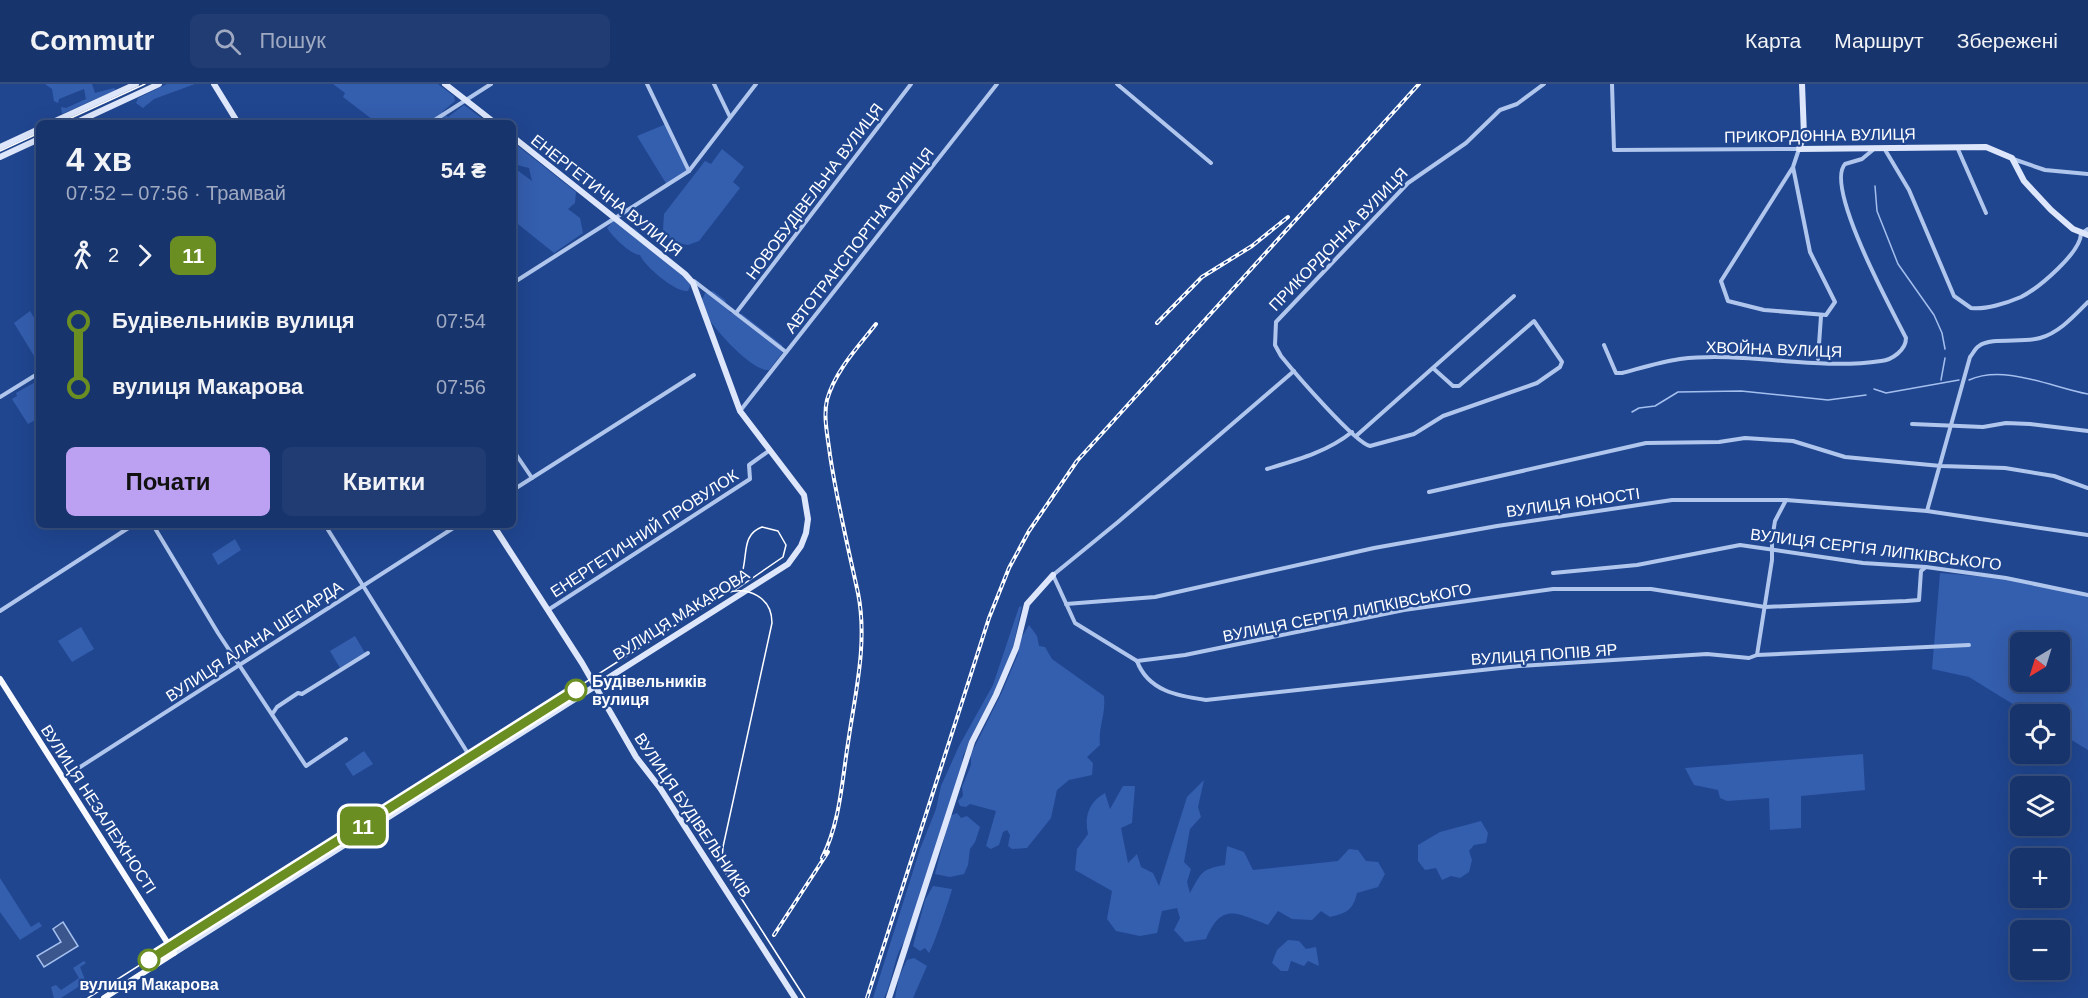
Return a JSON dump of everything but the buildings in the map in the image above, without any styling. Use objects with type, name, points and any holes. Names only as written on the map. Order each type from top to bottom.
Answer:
[{"type":"main road","points":[[64,120],[136,84]]},
{"type":"main road","points":[[81,120],[159,84]]},
{"type":"main road","points":[[214,84],[236,120]]},
{"type":"main road","points":[[445,84],[491,120]]},
{"type":"main road","points":[[1799,149],[1803,135],[1802,84]]},
{"type":"main road","points":[[0,147],[36,130]]},
{"type":"main road","name":"ЕНЕРГЕТИЧНА ВУЛИЦЯ","points":[[516,139],[685,274],[697,291],[740,411],[804,495],[807,504],[806,533],[801,546],[788,564]]},
{"type":"main road","points":[[0,157],[36,140]]},
{"type":"main road","name":"ПРИКОРДОННА ВУЛИЦЯ","points":[[1799,149],[1986,147],[2012,159]]},
{"type":"main road","points":[[2012,159],[2024,181],[2051,210],[2084,234]]},
{"type":"main road","name":"ВУЛИЦЯ БУДІВЕЛЬНИКІВ","points":[[495,528],[595,685],[636,757],[671,804],[795,998]]},
{"type":"main road","name":"ВУЛИЦЯ МАКАРОВА","points":[[104,998],[788,564]]},
{"type":"main road","points":[[889,998],[972,742],[996,696],[1012,657],[1027,604],[1053,574]]},
{"type":"main road","name":"ВУЛИЦЯ НЕЗАЛЕЖНОСТІ","points":[[0,679],[174,953]]},
{"type":"street","points":[[435,120],[491,84]]},
{"type":"street","points":[[647,84],[689,171]]},
{"type":"street","points":[[714,84],[730,117]]},
{"type":"street","points":[[516,281],[689,171],[756,84]]},
{"type":"street","name":"НОВОБУДІВЕЛЬНА ВУЛИЦЯ","points":[[736,313],[911,84]]},
{"type":"street","name":"АВТОТРАНСПОРТНА ВУЛИЦЯ","points":[[740,411],[998,84]]},
{"type":"street","points":[[1117,84],[1211,163]]},
{"type":"street","name":"ПРИКОРДОННА ВУЛИЦЯ","points":[[1356,436],[1294,371],[1275,345],[1276,322],[1408,183],[1466,143],[1500,110],[1517,104],[1544,84]]},
{"type":"street","name":"ПРИКОРДОННА ВУЛИЦЯ","points":[[1612,84],[1614,150],[1799,149]]},
{"type":"street","points":[[1880,147],[1909,190],[1954,296],[1962,303],[1976,309],[2022,296],[2069,258],[2088,229]]},
{"type":"street","name":"ХВОЙНА ВУЛИЦЯ","points":[[1604,345],[1616,373],[1680,359],[1759,359],[1819,365],[1882,361],[1897,354],[1906,343],[1906,338],[1863,254],[1841,177],[1845,164],[1862,159],[1880,147]]},
{"type":"street","points":[[1957,147],[1986,213]]},
{"type":"street","points":[[1793,167],[1798,204],[1810,252],[1835,302],[1830,313],[1821,316],[1764,310],[1733,303],[1728,301],[1721,281],[1793,167],[1799,149]]},
{"type":"street","name":"ПРИКОРДОННА ВУЛИЦЯ","points":[[2012,159],[2044,170],[2088,174]]},
{"type":"street","name":"ЕНЕРГЕТИЧНА ВУЛИЦЯ","points":[[685,274],[786,352]]},
{"type":"street","points":[[1434,369],[1453,386],[1459,386],[1534,321],[1562,362],[1560,367],[1537,383],[1443,416],[1414,434],[1370,446],[1356,436],[1514,296]]},
{"type":"street","points":[[1927,512],[1970,357],[1984,343],[2025,341],[2049,335],[2059,329],[2088,302]]},
{"type":"street","points":[[1818,359],[1821,316]]},
{"type":"street","points":[[1137,661],[1075,623],[1053,574],[1118,522],[1294,371]]},
{"type":"street","points":[[0,397],[36,375]]},
{"type":"street","points":[[516,488],[694,375]]},
{"type":"street","points":[[1912,424],[1952,426],[2022,423],[2088,431]]},
{"type":"street","points":[[1267,469],[1305,458],[1341,441],[1352,432]]},
{"type":"street","points":[[1429,492],[1646,443],[1774,439],[1793,441],[1845,457],[1941,466],[2005,468],[2054,476],[2088,488]]},
{"type":"street","name":"ЕНЕРГЕТИЧНИЙ ПРОВУЛОК","points":[[548,610],[750,479],[749,465],[770,450]]},
{"type":"street","points":[[516,454],[532,478]]},
{"type":"street","name":"ВУЛИЦЯ ЮНОСТІ","points":[[1066,604],[1155,597],[1374,548],[1497,526],[1672,500],[1786,500],[1927,512],[2088,536]]},
{"type":"street","points":[[1757,655],[1773,549],[1775,520],[1786,500]]},
{"type":"street","points":[[0,611],[128,528]]},
{"type":"street","points":[[155,528],[239,665],[306,766],[346,739]]},
{"type":"street","points":[[326,528],[474,763]]},
{"type":"street","name":"ВУЛИЦЯ АЛАНА ШЕПАРДА","points":[[63,778],[453,528]]},
{"type":"street","name":"ВУЛИЦЯ СЕРГІЯ ЛИПКІВСЬКОГО","points":[[1553,573],[1636,565],[1740,544],[1863,563],[1926,567],[2006,578],[2088,595]]},
{"type":"street","name":"ВУЛИЦЯ СЕРГІЯ ЛИПКІВСЬКОГО","points":[[1137,661],[1185,655],[1404,610],[1553,589],[1651,589],[1765,608],[1919,600],[1921,572],[1926,567]]},
{"type":"street","name":"ВУЛИЦЯ ПОПІВ ЯР","points":[[1137,661],[1142,674],[1156,686],[1179,696],[1206,700],[1519,666],[1707,654],[1749,658],[1757,655],[1969,645]]},
{"type":"street","points":[[273,713],[276,707],[297,693],[302,694],[368,653]]},
{"type":"shaded area","points":[[45,84],[92,84],[95,93],[114,88],[116,90],[62,114],[61,107],[66,108],[86,99],[84,89],[59,99],[58,103],[54,101],[52,89]]},
{"type":"shaded area","points":[[167,84],[195,84],[154,99],[143,108],[136,103],[138,98]]},
{"type":"shaded area","points":[[333,84],[438,84],[454,96],[455,101],[442,112],[448,117],[464,105],[484,120],[373,120],[343,97],[345,93]]},
{"type":"shaded area","points":[[666,124],[689,171],[667,185],[637,136]]},
{"type":"shaded area","points":[[516,144],[576,192],[575,203],[568,209],[580,218],[583,233],[554,253],[516,222],[516,169],[532,181],[529,168],[516,165]]},
{"type":"shaded area","points":[[722,149],[744,167],[733,182],[740,188],[699,241],[688,245],[673,242],[663,230],[664,214],[705,161],[711,164]]},
{"type":"shaded area","points":[[614,220],[635,229],[692,282],[688,291],[676,288],[661,278],[640,255],[631,252],[617,240],[607,228]]},
{"type":"shaded area","points":[[713,291],[725,300],[730,313],[742,314],[782,345],[783,352],[769,370],[761,369],[741,355],[710,321],[700,304],[705,293]]},
{"type":"shaded area","points":[[30,311],[36,321],[36,359],[14,323]]},
{"type":"shaded area","points":[[36,382],[36,420],[28,424],[12,399],[17,396],[16,393]]},
{"type":"shaded area","points":[[235,539],[241,550],[218,565],[212,554]]},
{"type":"shaded area","points":[[1940,573],[2009,579],[2088,595],[2088,750],[2070,739],[2070,704],[2013,704],[1969,677],[1932,669]]},
{"type":"shaded area","points":[[1022,606],[1013,647],[1002,677],[963,756],[961,770],[887,991],[884,998],[873,998],[920,849],[936,809],[941,786],[959,746],[993,685],[1019,607]]},
{"type":"shaded area","points":[[1029,625],[1037,636],[1039,646],[1045,647],[1052,659],[1104,696],[1100,745],[1087,757],[1093,763],[1092,775],[1069,780],[1057,790],[1051,818],[1027,848],[1012,849],[1008,846],[1010,835],[1007,830],[1003,832],[999,845],[991,849],[986,846],[996,811],[970,804],[966,807],[960,806],[958,801],[963,796],[962,787],[971,765],[971,754],[1002,692],[1018,654],[1020,640]]},
{"type":"shaded area","points":[[81,627],[94,649],[72,662],[58,641]]},
{"type":"shaded area","points":[[355,636],[365,653],[340,668],[330,651]]},
{"type":"shaded area","points":[[364,751],[373,764],[353,776],[345,764]]},
{"type":"shaded area","points":[[1863,754],[1865,790],[1801,796],[1801,828],[1770,830],[1769,798],[1727,801],[1720,798],[1718,790],[1694,785],[1685,768]]},
{"type":"shaded area","points":[[1204,780],[1198,807],[1201,817],[1190,829],[1184,862],[1191,869],[1187,882],[1190,893],[1206,870],[1225,865],[1227,846],[1244,852],[1253,870],[1338,861],[1349,849],[1358,850],[1366,861],[1378,862],[1385,874],[1378,887],[1357,893],[1348,910],[1330,917],[1321,911],[1312,920],[1292,919],[1278,911],[1268,925],[1239,915],[1225,915],[1218,919],[1206,939],[1185,942],[1174,930],[1180,918],[1177,908],[1162,911],[1157,933],[1140,936],[1116,931],[1107,919],[1112,891],[1075,870],[1077,849],[1088,834],[1089,810],[1105,793],[1110,809],[1123,786],[1135,786],[1132,823],[1121,828],[1128,863],[1137,854],[1141,867],[1153,873],[1159,886],[1187,797]]},
{"type":"shaded area","points":[[957,813],[961,818],[967,816],[980,827],[970,849],[968,865],[964,874],[950,877],[935,874],[950,816]]},
{"type":"shaded area","points":[[1481,821],[1488,833],[1486,843],[1474,845],[1469,851],[1472,860],[1469,872],[1460,878],[1451,876],[1442,880],[1436,868],[1425,870],[1418,861],[1418,845],[1440,832]]},
{"type":"shaded area","points":[[0,878],[31,927],[39,922],[42,926],[20,940],[0,912]]},
{"type":"shaded area","points":[[933,886],[952,889],[929,953],[925,948],[920,951],[913,946],[925,900]]},
{"type":"shaded area","points":[[63,922],[78,946],[44,967],[37,956],[61,942],[53,929]]},
{"type":"shaded area","points":[[1288,940],[1299,941],[1306,949],[1316,947],[1319,966],[1308,961],[1304,966],[1291,961],[1288,971],[1281,971],[1272,963],[1277,950]]},
{"type":"shaded area","points":[[914,958],[927,966],[913,998],[895,998],[899,977],[907,960]]},
{"type":"shaded area","points":[[84,961],[86,963],[80,967],[86,982],[61,998],[54,998],[51,987],[56,985],[61,990],[79,978],[73,968]]},
{"type":"waterway","points":[[1875,186],[1877,211],[1898,264],[1934,315],[1942,333],[1945,349]]},
{"type":"waterway","points":[[1941,380],[1945,358]]},
{"type":"waterway","points":[[1969,380],[1997,374],[2028,378],[2088,394]]},
{"type":"waterway","points":[[1874,389],[1886,393],[1959,380]]},
{"type":"waterway","points":[[1632,412],[1639,408],[1655,406],[1678,392],[1741,391],[1828,400],[1866,395]]},
{"type":"tram line","points":[[67,120],[145,84]]},
{"type":"tram line","points":[[0,151],[36,134]]},
{"type":"tram line","points":[[729,591],[742,574],[746,547],[754,532],[762,527],[778,531],[786,545],[783,557],[735,590]]},
{"type":"tram line","points":[[88,998],[726,593],[734,591],[750,593],[763,600],[768,606],[772,623],[723,847],[722,861],[727,876],[805,998]]},
{"type":"tram line","name":"11","points":[[149,960],[576,690]]},
{"type":"railway","points":[[867,998],[989,618],[1009,568],[1029,531],[1077,461],[1419,84]]},
{"type":"railway","points":[[1157,323],[1202,277],[1252,246],[1288,217]]},
{"type":"railway","points":[[822,858],[833,831],[840,802],[862,631],[858,593],[830,455],[826,407],[831,389],[841,369],[876,324]]},
{"type":"railway","points":[[774,935],[828,852]]},
{"type":"place","name":"Будівельників вулиця","points":[[576,690]]},
{"type":"place","name":"вулиця Макарова","points":[[149,960]]}]
